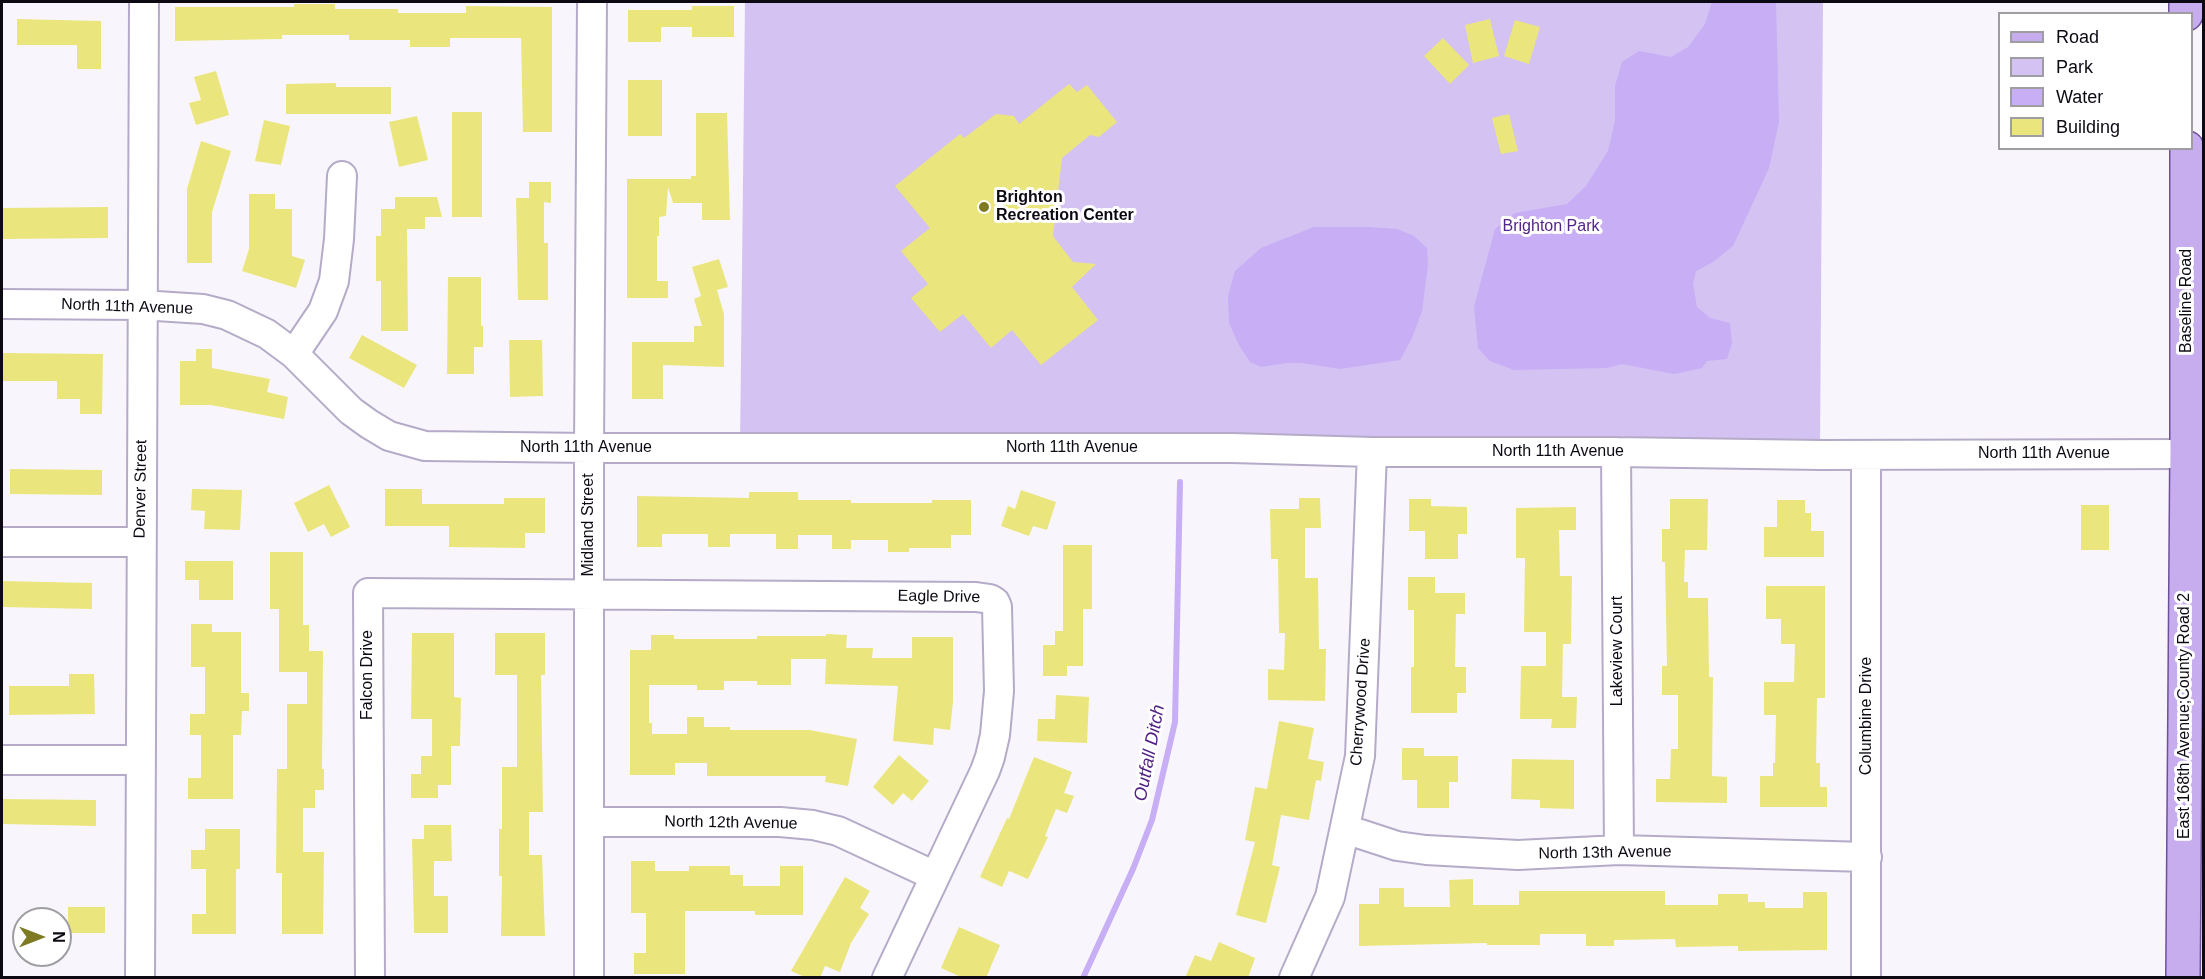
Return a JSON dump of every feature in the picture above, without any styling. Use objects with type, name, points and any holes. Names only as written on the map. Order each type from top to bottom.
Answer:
[{"type":"main road","name":"Baseline Road","points":[[2187,150],[2187,454]]},
{"type":"main road","name":"East 168th Avenue;County Road 2","points":[[2183,978],[2187,454]]},
{"type":"street","name":"Denver Street","points":[[140,978],[144,2]]},
{"type":"street","name":"Midland Street","points":[[589,978],[592,2]]},
{"type":"street","points":[[294,354],[323,311],[334,280],[342,176]]},
{"type":"street","name":"North 11th Avenue","points":[[2,304],[141,305],[203,309],[227,315],[267,334],[294,354],[351,411],[369,424],[408,442],[436,447],[1232,448],[1372,452],[1866,455],[2187,454]]},
{"type":"street","name":"Cherrywood Drive","points":[[1294,978],[1330,897],[1360,756],[1372,452]]},
{"type":"street","name":"Lakeview Court","points":[[1616,452],[1619,850]]},
{"type":"street","name":"Columbine Drive","points":[[1866,455],[1866,978]]},
{"type":"street","points":[[2,543],[141,542]]},
{"type":"street","name":"Falcon Drive","points":[[370,978],[368,593],[589,595]]},
{"type":"street","name":"Eagle Drive","points":[[589,595],[976,597],[995,602],[999,639],[999,691],[995,735],[985,771],[887,978]]},
{"type":"street","points":[[2,760],[140,760]]},
{"type":"street","name":"North 12th Avenue","points":[[589,822],[780,822],[813,825],[838,831],[935,876]]},
{"type":"street","name":"North 13th Avenue","points":[[1345,830],[1397,846],[1426,850],[1518,855],[1619,850],[1867,857]]},
{"type":"green space","name":"Brighton Park","points":[[745,2],[1823,2],[1820,455],[740,448]]},
{"type":"water","points":[[1712,2],[1776,2],[1779,122],[1769,168],[1733,246],[1713,262],[1696,271],[1693,284],[1697,307],[1710,318],[1730,323],[1732,343],[1727,359],[1707,361],[1702,368],[1674,374],[1622,364],[1607,368],[1514,370],[1490,361],[1478,348],[1474,307],[1495,229],[1515,213],[1567,204],[1586,186],[1608,151],[1615,121],[1615,86],[1622,62],[1639,51],[1671,57],[1688,47],[1705,24]]},
{"type":"water","points":[[1314,227],[1397,229],[1414,236],[1427,248],[1428,264],[1422,311],[1412,338],[1400,360],[1340,369],[1302,363],[1261,367],[1250,362],[1239,345],[1229,323],[1228,296],[1235,271],[1261,248]]},
{"type":"building","points":[[294,4],[335,4],[335,9],[398,9],[398,13],[466,13],[466,6],[552,7],[552,132],[523,132],[521,38],[450,38],[450,47],[410,47],[410,40],[349,40],[349,35],[282,35],[282,39],[175,41],[175,7],[294,7]]},
{"type":"building","points":[[692,6],[734,6],[734,37],[692,37],[692,27],[661,27],[661,42],[628,42],[628,10],[692,10]]},
{"type":"building","points":[[17,19],[101,21],[101,69],[77,69],[77,45],[17,45]]},
{"type":"building","points":[[1490,19],[1499,56],[1473,63],[1465,25]]},
{"type":"building","points":[[1515,20],[1540,27],[1529,64],[1504,56]]},
{"type":"building","points":[[1443,38],[1469,65],[1450,84],[1424,56]]},
{"type":"building","points":[[216,71],[229,115],[196,125],[189,103],[201,100],[194,77]]},
{"type":"building","points":[[628,80],[662,80],[662,136],[628,136]]},
{"type":"building","points":[[336,83],[336,87],[391,87],[391,114],[286,114],[286,84]]},
{"type":"building","name":"Brighton Recreation Center","points":[[1069,84],[1077,92],[1087,85],[1117,122],[1099,137],[1090,135],[1062,158],[1053,236],[1073,262],[1096,264],[1072,287],[1098,320],[1041,365],[1012,330],[991,348],[963,314],[940,332],[911,298],[928,284],[901,251],[930,228],[895,186],[960,134],[964,138],[996,114],[1014,116],[1019,124]]},
{"type":"building","points":[[452,112],[482,112],[482,217],[452,217]]},
{"type":"building","points":[[696,113],[727,113],[730,220],[702,220],[702,203],[673,203],[668,187],[666,216],[659,217],[657,281],[668,281],[668,298],[627,298],[627,179],[691,179],[691,176],[696,176]]},
{"type":"building","points":[[1509,114],[1518,151],[1501,154],[1492,118]]},
{"type":"building","points":[[417,116],[428,160],[399,167],[389,122]]},
{"type":"building","points":[[264,120],[290,126],[281,165],[255,161]]},
{"type":"building","points":[[201,141],[231,151],[212,212],[212,263],[187,263],[187,189]]},
{"type":"building","points":[[529,182],[551,182],[551,203],[544,202],[544,243],[548,243],[548,300],[518,300],[516,198],[529,198]]},
{"type":"building","points":[[249,194],[275,194],[275,209],[292,209],[292,256],[305,260],[296,288],[242,271],[249,249]]},
{"type":"building","points":[[395,197],[437,197],[442,217],[425,217],[425,229],[407,229],[408,331],[381,331],[381,281],[376,281],[376,236],[381,236],[381,209],[395,209]]},
{"type":"building","points":[[108,207],[108,238],[2,239],[2,208]]},
{"type":"building","points":[[719,259],[728,287],[717,290],[724,314],[724,367],[663,365],[663,399],[632,399],[632,342],[694,342],[694,326],[702,326],[694,299],[701,296],[692,267]]},
{"type":"building","points":[[448,277],[481,277],[483,347],[474,347],[474,374],[447,374]]},
{"type":"building","points":[[362,335],[417,365],[404,388],[349,358]]},
{"type":"building","points":[[509,340],[542,340],[543,396],[510,397]]},
{"type":"building","points":[[196,349],[212,349],[212,368],[270,379],[267,392],[288,397],[284,419],[211,405],[180,405],[180,361],[196,361]]},
{"type":"building","points":[[2,353],[103,354],[102,414],[80,414],[80,399],[57,399],[57,381],[2,381]]},
{"type":"building","points":[[10,469],[102,470],[102,495],[10,494]]},
{"type":"building","points":[[329,485],[350,527],[331,537],[324,524],[308,532],[294,503]]},
{"type":"building","points":[[192,489],[242,490],[240,530],[204,529],[205,511],[191,510]]},
{"type":"building","points":[[385,489],[422,489],[422,504],[504,504],[504,498],[545,498],[545,533],[525,533],[525,548],[449,547],[449,526],[385,526]]},
{"type":"building","points":[[1021,490],[1056,502],[1047,530],[1033,526],[1029,536],[1001,526],[1008,506],[1015,509]]},
{"type":"building","points":[[749,492],[798,492],[798,500],[851,500],[851,503],[932,503],[932,500],[971,500],[971,535],[951,535],[951,548],[909,548],[909,552],[888,552],[888,540],[851,540],[851,549],[832,549],[832,535],[798,535],[798,549],[776,549],[776,534],[730,534],[730,547],[708,547],[708,534],[662,534],[662,547],[637,547],[637,496],[749,498]]},
{"type":"building","points":[[1299,498],[1320,498],[1321,528],[1305,528],[1305,578],[1318,578],[1319,649],[1326,649],[1325,701],[1268,700],[1268,669],[1284,670],[1285,633],[1279,633],[1278,559],[1271,559],[1270,509],[1299,509]]},
{"type":"building","points":[[1409,499],[1431,499],[1431,506],[1467,507],[1467,534],[1458,534],[1458,559],[1425,559],[1425,531],[1409,531]]},
{"type":"building","points":[[1670,499],[1708,499],[1707,550],[1685,550],[1684,582],[1688,582],[1688,598],[1708,598],[1709,677],[1713,677],[1712,776],[1727,777],[1727,803],[1656,802],[1656,779],[1670,779],[1671,749],[1678,749],[1678,695],[1662,695],[1662,666],[1667,666],[1662,529],[1670,529]]},
{"type":"building","points":[[1777,500],[1805,500],[1805,513],[1811,513],[1811,531],[1824,531],[1824,557],[1764,557],[1764,527],[1777,527]]},
{"type":"building","points":[[2081,505],[2109,505],[2109,550],[2081,550]]},
{"type":"building","points":[[1576,507],[1576,530],[1559,530],[1560,576],[1572,576],[1571,644],[1563,644],[1562,697],[1577,697],[1576,728],[1551,728],[1552,719],[1520,719],[1521,666],[1546,666],[1546,632],[1524,632],[1525,558],[1516,558],[1516,508]]},
{"type":"building","points":[[1063,545],[1092,545],[1092,609],[1083,609],[1083,666],[1067,666],[1067,676],[1043,676],[1043,645],[1055,645],[1055,631],[1063,631]]},
{"type":"building","points":[[270,552],[303,552],[303,625],[309,625],[309,651],[323,651],[322,769],[324,769],[324,790],[315,790],[315,808],[303,808],[303,852],[324,852],[323,934],[282,934],[282,873],[276,873],[277,769],[287,769],[287,704],[307,704],[307,672],[279,672],[279,609],[270,609]]},
{"type":"building","points":[[185,561],[233,561],[233,600],[199,600],[199,580],[185,580]]},
{"type":"building","points":[[1408,577],[1435,577],[1435,593],[1465,593],[1465,614],[1456,614],[1455,667],[1466,667],[1466,693],[1457,693],[1457,713],[1411,713],[1414,610],[1408,610]]},
{"type":"building","points":[[2,581],[92,583],[92,609],[2,607]]},
{"type":"building","points":[[1766,586],[1825,586],[1825,698],[1817,698],[1816,763],[1820,763],[1820,787],[1827,787],[1827,807],[1760,807],[1760,776],[1773,776],[1773,763],[1775,763],[1776,715],[1764,715],[1764,682],[1794,682],[1795,644],[1781,644],[1781,619],[1766,619]]},
{"type":"building","points":[[191,624],[212,624],[212,632],[241,632],[241,693],[249,693],[249,711],[242,711],[241,735],[233,735],[233,799],[188,799],[188,778],[201,778],[201,735],[190,735],[190,714],[205,714],[205,667],[191,667]]},
{"type":"building","points":[[412,633],[454,633],[454,697],[461,698],[460,746],[451,746],[451,785],[438,785],[438,798],[411,798],[411,774],[421,774],[421,756],[432,756],[432,719],[411,719]]},
{"type":"building","points":[[495,633],[545,633],[545,675],[541,675],[543,812],[529,812],[529,855],[542,855],[545,936],[501,936],[502,876],[499,876],[499,829],[502,829],[502,767],[517,767],[517,675],[495,675]]},
{"type":"building","points":[[826,634],[847,635],[846,648],[873,648],[872,658],[912,658],[912,637],[953,637],[953,702],[950,730],[934,728],[933,745],[893,741],[898,686],[825,684],[826,659],[791,659],[791,685],[757,685],[757,681],[724,681],[724,690],[697,690],[697,685],[649,685],[649,723],[652,723],[652,734],[687,734],[687,717],[704,717],[704,727],[730,727],[730,730],[810,730],[857,739],[848,786],[825,782],[826,776],[707,776],[707,763],[675,763],[675,775],[630,775],[630,650],[651,650],[651,635],[674,635],[674,639],[757,639],[757,636],[826,636]]},
{"type":"building","points":[[69,674],[94,674],[95,714],[9,715],[9,686],[69,686]]},
{"type":"building","points":[[1056,695],[1089,697],[1087,743],[1037,741],[1038,719],[1055,719]]},
{"type":"building","points":[[1279,721],[1314,728],[1308,759],[1324,762],[1321,781],[1316,780],[1309,820],[1281,815],[1272,865],[1280,867],[1266,923],[1236,915],[1255,842],[1245,840],[1255,787],[1267,789]]},
{"type":"building","points":[[1402,748],[1424,748],[1424,756],[1458,756],[1458,782],[1449,782],[1449,808],[1417,808],[1417,780],[1402,780]]},
{"type":"building","points":[[899,755],[929,781],[912,801],[903,793],[893,805],[873,787]]},
{"type":"building","points":[[1034,757],[1072,772],[1064,793],[1074,796],[1067,813],[1056,809],[1045,836],[1048,837],[1028,879],[1009,871],[1002,887],[980,877],[1007,818],[1009,819]]},
{"type":"building","points":[[1512,759],[1574,760],[1574,809],[1540,808],[1540,800],[1511,799]]},
{"type":"building","points":[[2,799],[96,800],[96,826],[2,824]]},
{"type":"building","points":[[424,825],[451,825],[452,861],[434,861],[434,896],[448,896],[448,933],[414,933],[412,839],[424,839]]},
{"type":"building","points":[[205,829],[240,829],[240,869],[236,869],[236,934],[192,934],[192,914],[206,914],[206,869],[191,869],[191,850],[205,850]]},
{"type":"building","points":[[631,861],[655,861],[655,871],[689,871],[689,866],[730,866],[730,875],[743,875],[743,886],[780,886],[780,866],[803,866],[803,915],[755,915],[755,911],[685,911],[685,974],[634,974],[634,953],[646,953],[646,913],[631,913]]},
{"type":"building","points":[[845,877],[870,891],[860,908],[869,914],[851,943],[840,972],[825,966],[820,978],[807,978],[791,971]]},
{"type":"building","points":[[1473,879],[1473,905],[1519,905],[1519,891],[1665,891],[1665,905],[1718,905],[1718,894],[1748,894],[1748,902],[1765,902],[1765,908],[1803,908],[1803,892],[1827,892],[1827,950],[1738,951],[1738,946],[1676,947],[1675,939],[1614,940],[1614,946],[1586,946],[1586,934],[1540,934],[1540,945],[1487,945],[1487,943],[1359,946],[1359,904],[1379,904],[1379,888],[1404,888],[1404,907],[1450,907],[1449,880]]},
{"type":"building","points":[[72,907],[105,907],[105,933],[72,933]]},
{"type":"building","points":[[959,927],[1000,945],[986,978],[963,978],[941,968]]},
{"type":"building","points":[[1219,942],[1255,958],[1248,978],[1185,978],[1195,955],[1211,961]]},
{"type":"waterway","name":"Outfall Ditch","points":[[1083,978],[1133,869],[1152,820],[1175,722],[1180,482]]},
{"type":"place","name":"Brighton Recreation Center","points":[[984,207]]}]
